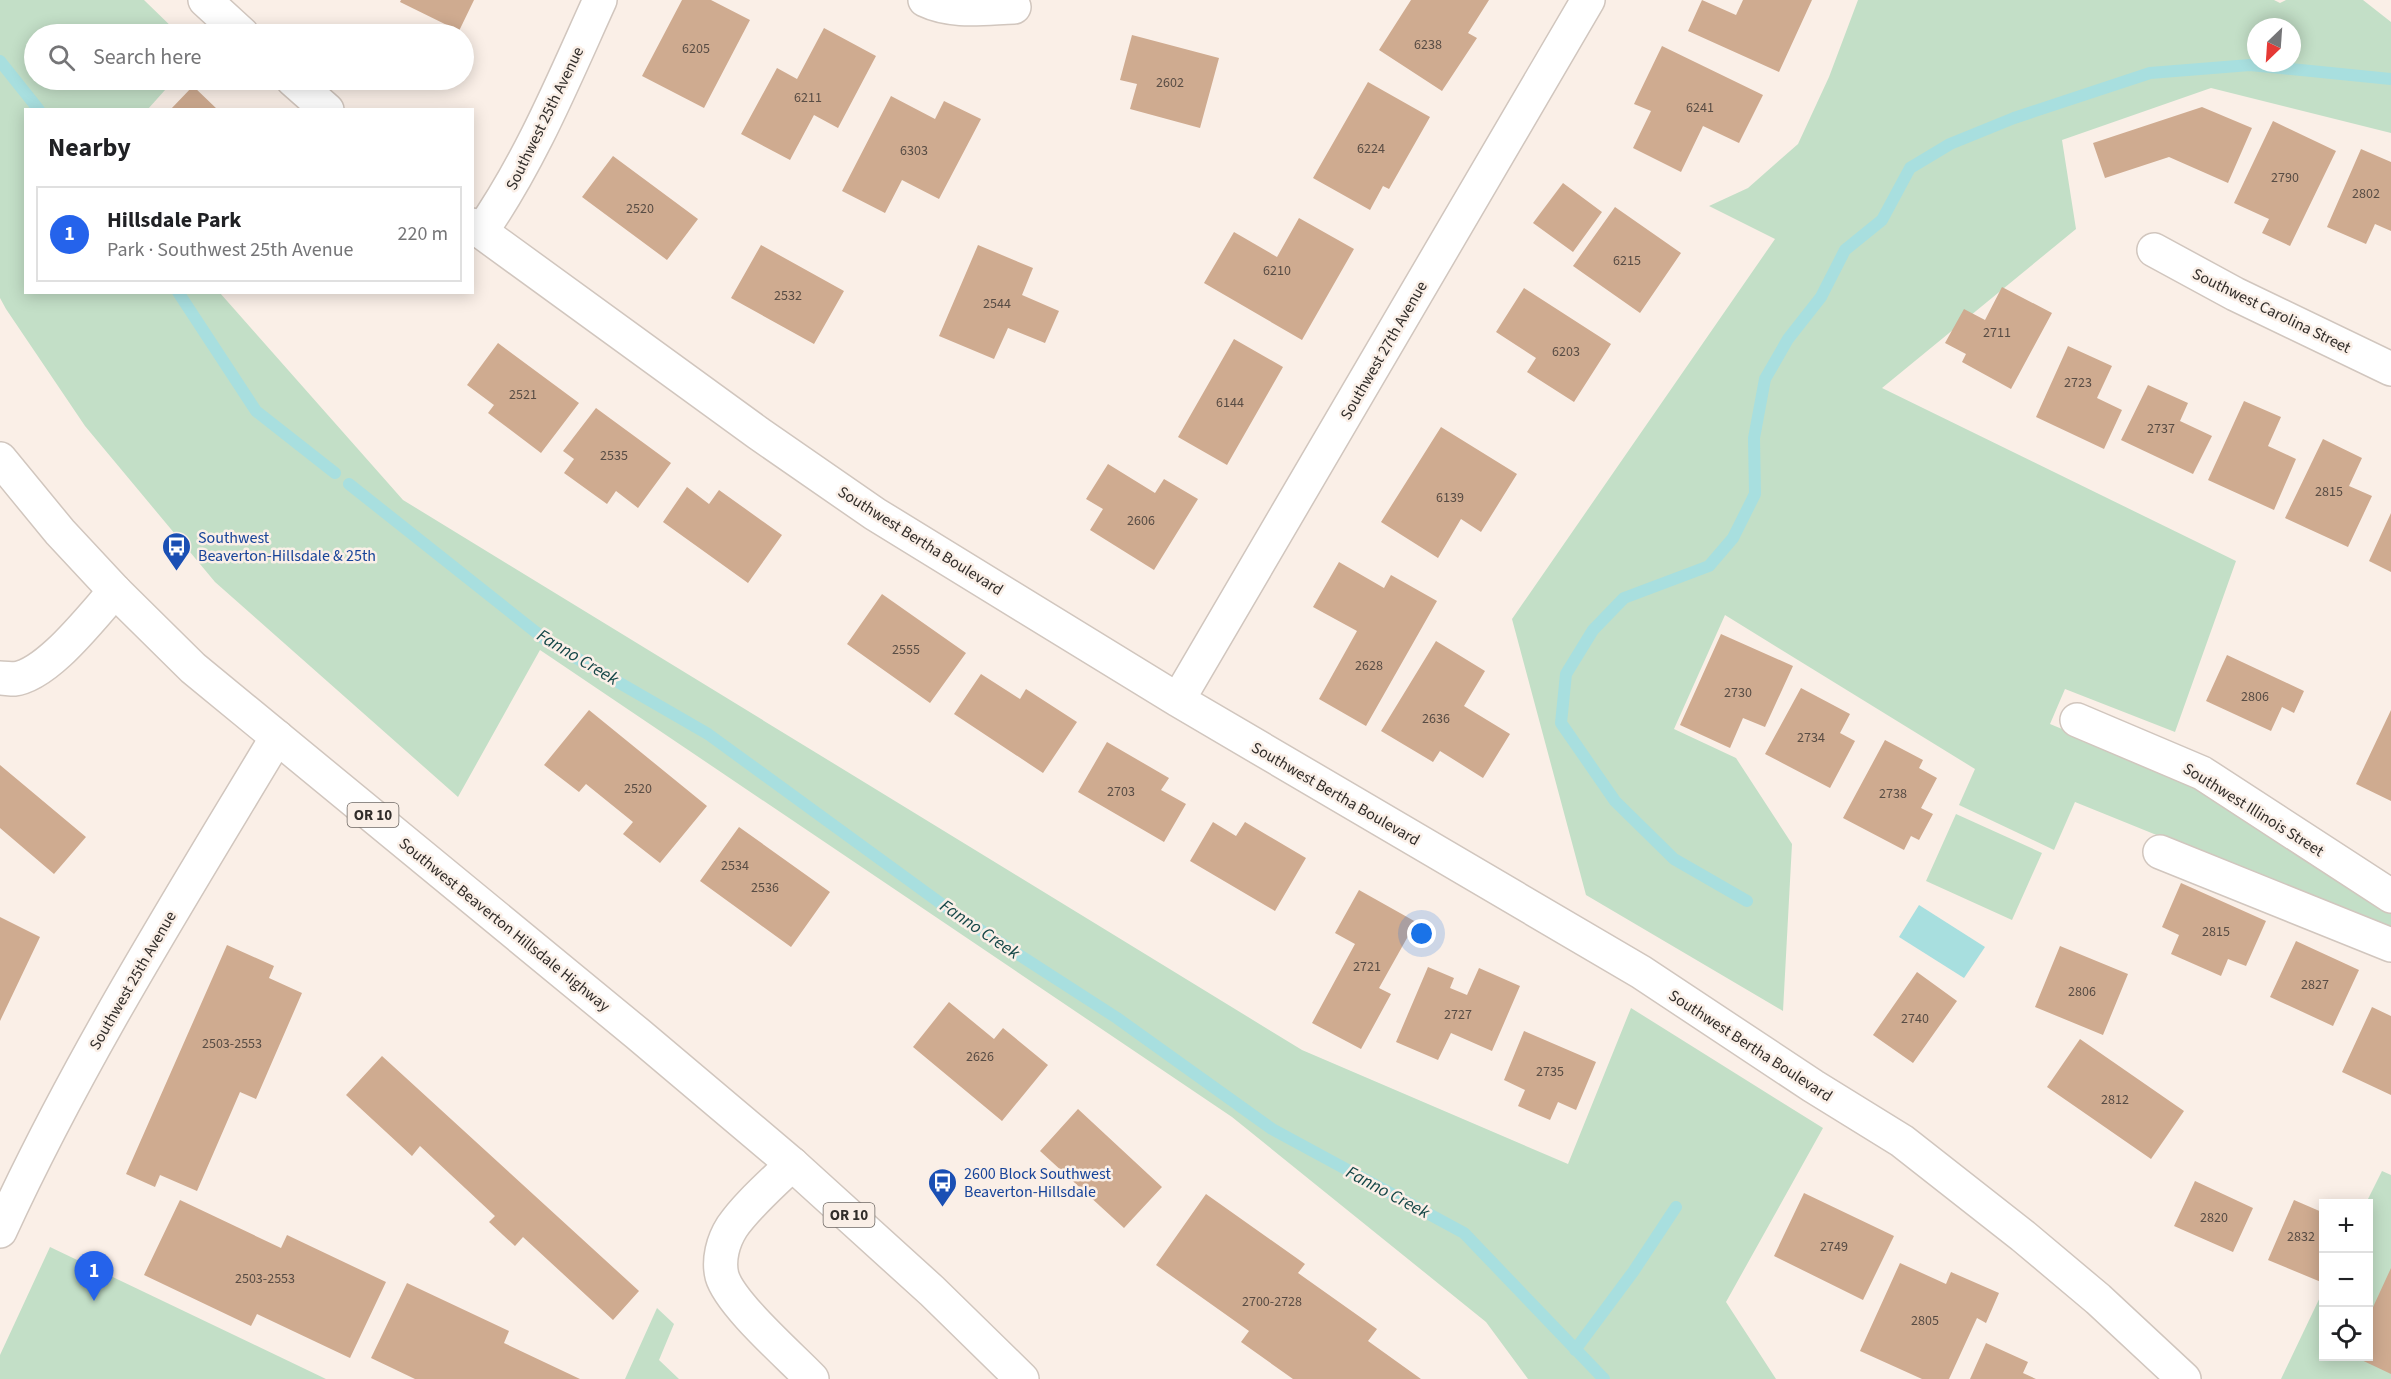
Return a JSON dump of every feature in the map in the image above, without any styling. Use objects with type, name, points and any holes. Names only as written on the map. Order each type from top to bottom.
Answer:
[{"type":"street","points":[[205,0],[231,24]]},
{"type":"street","name":"Southwest 25th Avenue","points":[[477,229],[505,198],[524,165],[600,0]]},
{"type":"street","points":[[925,0],[952,8],[1014,7]]},
{"type":"street","name":"Southwest 27th Avenue","points":[[1178,700],[1588,0]]},
{"type":"street","points":[[304,90],[325,108]]},
{"type":"street","name":"Southwest Bertha Boulevard","points":[[477,229],[758,434],[875,514],[1178,700],[1641,972],[1813,1086],[1902,1141],[2023,1236],[2098,1299],[2184,1379]]},
{"type":"street","name":"Southwest Carolina Street","points":[[2154,250],[2235,294],[2391,369]]},
{"type":"street","name":"Southwest Beaverton Hillsdale Highway","points":[[0,459],[60,532],[115,591],[193,668],[638,1034],[792,1164],[932,1291],[1022,1379]]},
{"type":"street","points":[[0,678],[14,679],[43,666],[56,656],[115,591]]},
{"type":"street","name":"Southwest Illinois Street","points":[[2077,720],[2202,773],[2391,896]]},
{"type":"street","name":"Southwest 25th Avenue","points":[[0,1231],[27,1171],[72,1084],[277,736]]},
{"type":"street","points":[[2160,852],[2391,945]]},
{"type":"street","points":[[792,1164],[732,1227],[724,1243],[721,1263],[725,1283],[739,1304],[812,1379]]},
{"type":"green space","points":[[0,0],[144,0],[169,24],[24,24],[24,90],[165,90],[149,108],[24,108],[24,294],[221,294],[403,500],[1302,1050],[1568,1164],[1631,1008],[1823,1128],[1726,1302],[1776,1379],[1528,1379],[1486,1322],[1232,1117],[540,650],[458,797],[215,582],[85,426],[0,298]]},
{"type":"green space","points":[[1858,0],[2274,0],[2280,3],[2286,0],[2363,0],[2391,22],[2391,133],[2211,88],[2062,140],[2076,229],[1882,388],[2236,561],[2175,732],[2065,689],[2050,724],[2200,786],[2391,910],[2391,930],[2075,802],[2054,850],[1959,805],[1975,769],[1725,615],[1674,729],[1736,758],[1792,844],[1783,1011],[1586,895],[1512,619],[1775,239],[1709,206],[1748,188],[1798,144],[1829,77]]},
{"type":"green space","points":[[1956,814],[2042,853],[2012,920],[1926,881]]},
{"type":"green space","points":[[2382,1171],[2391,1175],[2391,1379],[2281,1379],[2319,1299],[2319,1361],[2373,1361],[2373,1199],[2368,1199]]},
{"type":"green space","points":[[50,1247],[326,1379],[0,1379],[0,1355]]},
{"type":"green space","points":[[657,1308],[674,1324],[659,1360],[679,1379],[625,1379]]},
{"type":"water","points":[[1919,905],[1985,947],[1964,978],[1899,937]]},
{"type":"building","points":[[401,0],[474,0],[462,24],[445,24],[400,2]]},
{"type":"building","points":[[682,0],[711,0],[750,20],[704,108],[642,76]]},
{"type":"building","points":[[1411,0],[1489,0],[1468,33],[1477,38],[1442,91],[1379,50]]},
{"type":"building","points":[[1702,0],[1736,15],[1743,0],[1812,0],[1779,72],[1688,31]]},
{"type":"building","points":[[824,28],[876,56],[838,128],[814,115],[790,160],[741,134],[777,68],[797,79]]},
{"type":"building","points":[[1132,35],[1219,58],[1200,128],[1130,109],[1137,84],[1120,80]]},
{"type":"building","points":[[1662,46],[1763,95],[1739,143],[1703,126],[1681,172],[1633,148],[1651,111],[1634,104]]},
{"type":"building","points":[[1368,82],[1430,117],[1389,189],[1383,186],[1370,210],[1313,178]]},
{"type":"building","points":[[189,90],[197,90],[216,108],[172,108]]},
{"type":"building","points":[[891,96],[935,119],[944,101],[981,119],[939,199],[902,180],[885,213],[842,191]]},
{"type":"building","points":[[2202,107],[2252,128],[2228,183],[2169,157],[2105,178],[2093,143]]},
{"type":"building","points":[[2273,121],[2336,151],[2290,246],[2262,233],[2269,219],[2234,203]]},
{"type":"building","points":[[2361,149],[2391,162],[2391,231],[2375,224],[2366,244],[2327,227]]},
{"type":"building","points":[[613,156],[698,219],[667,260],[582,197]]},
{"type":"building","points":[[1563,183],[1602,212],[1573,252],[1533,223]]},
{"type":"building","points":[[1615,207],[1681,253],[1640,313],[1573,266]]},
{"type":"building","points":[[1299,218],[1354,249],[1302,340],[1204,283],[1234,232],[1277,257]]},
{"type":"building","points":[[761,245],[844,291],[814,344],[731,298]]},
{"type":"building","points":[[978,245],[1033,268],[1022,295],[1059,311],[1045,343],[1008,328],[994,359],[939,336]]},
{"type":"building","points":[[2002,287],[2052,313],[2011,389],[1962,362],[1966,354],[1945,343],[1964,309],[1985,320]]},
{"type":"building","points":[[1524,288],[1611,344],[1574,402],[1527,372],[1536,358],[1496,332]]},
{"type":"building","points":[[1234,339],[1283,367],[1227,465],[1178,437]]},
{"type":"building","points":[[498,343],[579,403],[541,453],[488,413],[494,405],[467,385]]},
{"type":"building","points":[[2068,346],[2112,366],[2097,398],[2122,410],[2104,449],[2036,417]]},
{"type":"building","points":[[2148,385],[2188,403],[2180,421],[2212,436],[2193,474],[2121,440]]},
{"type":"building","points":[[2244,401],[2281,417],[2268,446],[2296,459],[2274,510],[2208,480]]},
{"type":"building","points":[[596,408],[671,463],[638,508],[616,491],[607,504],[564,473],[574,459],[563,451]]},
{"type":"building","points":[[1441,427],[1517,474],[1481,532],[1461,519],[1438,558],[1381,522]]},
{"type":"building","points":[[2323,439],[2362,458],[2349,486],[2372,496],[2348,547],[2285,518]]},
{"type":"building","points":[[1108,464],[1155,493],[1164,479],[1198,499],[1154,570],[1090,530],[1103,509],[1086,499]]},
{"type":"building","points":[[687,487],[709,504],[719,490],[782,535],[748,583],[663,522]]},
{"type":"building","points":[[2391,513],[2391,572],[2369,561]]},
{"type":"building","points":[[1339,562],[1384,588],[1391,575],[1437,601],[1366,726],[1319,699],[1357,631],[1313,607]]},
{"type":"building","points":[[882,594],[966,653],[930,703],[847,644]]},
{"type":"building","points":[[1721,634],[1793,666],[1765,727],[1743,718],[1730,748],[1680,725]]},
{"type":"building","points":[[1436,641],[1485,671],[1464,706],[1510,734],[1483,778],[1440,751],[1433,762],[1381,731]]},
{"type":"building","points":[[2227,655],[2304,691],[2294,713],[2282,707],[2271,731],[2206,701]]},
{"type":"building","points":[[981,674],[1020,699],[1026,689],[1077,722],[1043,773],[954,714]]},
{"type":"building","points":[[1801,688],[1850,714],[1840,733],[1855,741],[1830,788],[1765,754]]},
{"type":"building","points":[[589,710],[707,806],[660,863],[623,834],[633,822],[586,784],[579,792],[544,765]]},
{"type":"building","points":[[2391,710],[2391,801],[2356,784]]},
{"type":"building","points":[[1885,740],[1923,760],[1919,768],[1937,778],[1921,808],[1933,814],[1919,840],[1911,836],[1904,850],[1843,818]]},
{"type":"building","points":[[1107,742],[1169,778],[1161,790],[1186,804],[1164,842],[1078,792]]},
{"type":"building","points":[[0,765],[86,837],[54,874],[0,828]]},
{"type":"building","points":[[1213,822],[1236,836],[1245,822],[1306,858],[1275,911],[1190,861]]},
{"type":"building","points":[[739,827],[830,892],[791,947],[700,881]]},
{"type":"building","points":[[2181,883],[2266,921],[2246,966],[2228,959],[2221,976],[2171,954],[2179,935],[2162,927]]},
{"type":"building","points":[[1359,890],[1416,922],[1379,988],[1391,994],[1361,1049],[1312,1023],[1355,944],[1335,933]]},
{"type":"building","points":[[0,917],[40,937],[0,1021]]},
{"type":"building","points":[[2296,941],[2359,970],[2333,1026],[2270,997]]},
{"type":"building","points":[[227,945],[274,966],[269,978],[302,993],[256,1099],[240,1092],[197,1191],[160,1175],[155,1187],[126,1174]]},
{"type":"building","points":[[2060,946],[2128,974],[2103,1035],[2035,1007]]},
{"type":"building","points":[[1428,967],[1454,978],[1450,988],[1467,995],[1479,968],[1520,986],[1492,1051],[1451,1033],[1438,1060],[1396,1042]]},
{"type":"building","points":[[1917,972],[1957,1001],[1913,1063],[1873,1035]]},
{"type":"building","points":[[949,1002],[994,1039],[1003,1028],[1048,1065],[1002,1121],[913,1047]]},
{"type":"building","points":[[2372,1007],[2391,1016],[2391,1095],[2342,1072]]},
{"type":"building","points":[[1524,1031],[1596,1062],[1576,1110],[1558,1102],[1550,1120],[1518,1106],[1525,1090],[1504,1080]]},
{"type":"building","points":[[2080,1039],[2184,1111],[2151,1159],[2047,1087]]},
{"type":"building","points":[[382,1056],[639,1291],[613,1320],[523,1237],[515,1246],[489,1222],[495,1216],[420,1146],[412,1156],[346,1095]]},
{"type":"building","points":[[1078,1109],[1162,1187],[1124,1228],[1040,1151]]},
{"type":"building","points":[[2195,1181],[2253,1208],[2233,1252],[2174,1226]]},
{"type":"building","points":[[1804,1193],[1894,1236],[1863,1300],[1774,1256]]},
{"type":"building","points":[[1206,1194],[1305,1264],[1298,1273],[1377,1329],[1368,1341],[1421,1379],[1293,1379],[1241,1342],[1249,1331],[1156,1265]]},
{"type":"building","points":[[180,1200],[281,1248],[287,1235],[386,1282],[350,1358],[257,1314],[251,1326],[144,1275]]},
{"type":"building","points":[[2294,1200],[2319,1211],[2319,1281],[2268,1260]]},
{"type":"building","points":[[1900,1263],[1946,1284],[1951,1272],[1999,1293],[1986,1323],[1977,1318],[1949,1379],[1922,1379],[1860,1351]]},
{"type":"building","points":[[2391,1268],[2391,1374],[2364,1361],[2373,1361],[2373,1307]]},
{"type":"building","points":[[407,1283],[509,1331],[504,1343],[580,1379],[415,1379],[371,1358]]},
{"type":"building","points":[[1986,1343],[2028,1362],[2023,1373],[2036,1379],[1970,1379]]},
{"type":"waterway","name":"Fanno Creek","points":[[0,61],[37,108]]},
{"type":"waterway","points":[[1747,901],[1674,859],[1615,801],[1561,723],[1566,674],[1593,630],[1624,598],[1709,566],[1733,538],[1755,494],[1754,438],[1765,379],[1788,339],[1821,297],[1845,250],[1882,220],[1910,168],[1950,144],[2014,118],[2150,73],[2250,65],[2391,79]]},
{"type":"waterway","name":"Fanno Creek","points":[[179,294],[256,411],[335,473]]},
{"type":"waterway","name":"Fanno Creek","points":[[349,484],[547,641],[708,734],[954,913],[1117,1018],[1272,1129],[1464,1233],[1604,1379]]},
{"type":"waterway","points":[[1575,1350],[1633,1272],[1676,1207]]},
{"type":"place","name":"Southwest Beaverton-Hillsdale & 25th","points":[[177,572]]},
{"type":"place","name":"2600 Block Southwest Beaverton-Hillsdale","points":[[943,1208]]},
{"type":"place","name":"Hillsdale Park","points":[[94,1301]]}]
